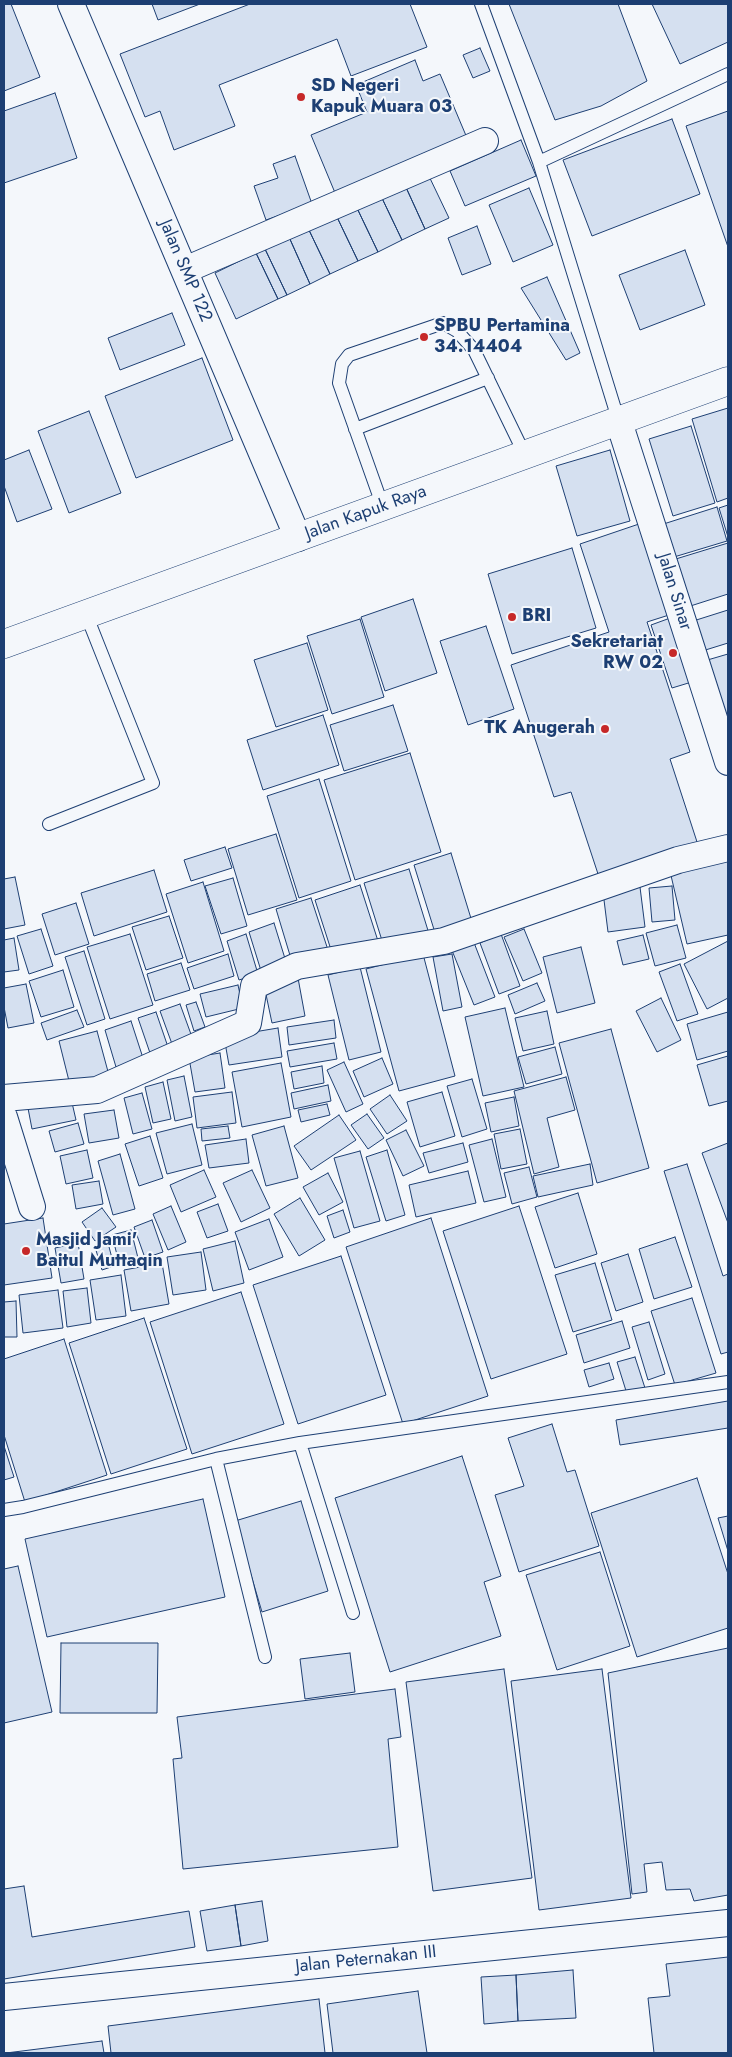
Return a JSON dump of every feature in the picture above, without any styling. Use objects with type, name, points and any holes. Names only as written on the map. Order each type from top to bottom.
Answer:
[{"type":"main road","name":"Jalan Kapuk Raya","points":[[4,644],[619,422],[728,380]]},
{"type":"street","name":"Jalan SMP 122","points":[[71,4],[298,538]]},
{"type":"street","points":[[184,270],[484,141]]},
{"type":"street","name":"Jalan Sinar","points":[[619,422],[728,762]]},
{"type":"street","points":[[4,1098],[97,1090],[248,1023],[254,986],[297,966],[444,941],[678,860],[728,848]]},
{"type":"street","points":[[4,1117],[32,1207]]},
{"type":"street","name":"Jalan Peternakan III","points":[[4,1997],[728,1923]]},
{"type":"lane","points":[[481,4],[539,162],[619,422]]},
{"type":"lane","points":[[539,162],[728,74]]},
{"type":"lane","points":[[383,507],[339,383],[342,364],[349,355],[443,323],[458,331],[474,350],[525,456]]},
{"type":"lane","points":[[355,429],[488,378]]},
{"type":"lane","points":[[49,824],[153,783],[86,614]]},
{"type":"lane","points":[[4,1510],[23,1507],[216,1459],[300,1443],[728,1382]]},
{"type":"lane","points":[[300,1443],[353,1613]]},
{"type":"lane","points":[[216,1459],[265,1657]]},
{"type":"building","points":[[4,4],[11,4],[40,77],[4,91]]},
{"type":"building","points":[[152,4],[200,4],[158,20]]},
{"type":"building","points":[[250,4],[410,4],[427,47],[351,76],[337,39],[219,85],[235,126],[174,150],[160,111],[145,117],[120,54]]},
{"type":"building","points":[[509,4],[618,4],[647,81],[601,106],[555,120]]},
{"type":"building","points":[[652,4],[728,4],[728,42],[680,64]]},
{"type":"building","points":[[480,48],[490,71],[473,78],[463,55]]},
{"type":"building","points":[[415,60],[423,81],[440,74],[470,145],[338,200],[311,135],[367,112],[356,85]]},
{"type":"building","points":[[55,93],[77,158],[4,183],[4,111]]},
{"type":"building","points":[[728,111],[728,247],[686,126]]},
{"type":"building","points":[[672,119],[700,194],[592,236],[563,160]]},
{"type":"building","points":[[521,140],[536,176],[465,206],[450,171]]},
{"type":"building","points":[[295,156],[312,204],[266,220],[254,186],[278,178],[273,164]]},
{"type":"building","points":[[427,172],[449,218],[425,229],[404,183]]},
{"type":"building","points":[[404,183],[425,229],[402,240],[380,194]]},
{"type":"building","points":[[529,188],[553,245],[513,262],[489,205]]},
{"type":"building","points":[[380,194],[402,240],[378,252],[356,206]]},
{"type":"building","points":[[356,206],[378,252],[358,261],[336,215]]},
{"type":"building","points":[[336,215],[358,261],[330,274],[308,228]]},
{"type":"building","points":[[477,226],[491,264],[462,275],[448,238]]},
{"type":"building","points":[[308,228],[330,274],[310,284],[289,237]]},
{"type":"building","points":[[289,237],[310,284],[287,295],[265,249]]},
{"type":"building","points":[[265,249],[287,295],[278,299],[256,253]]},
{"type":"building","points":[[685,250],[705,305],[640,330],[619,275]]},
{"type":"building","points":[[256,253],[278,299],[236,319],[215,273]]},
{"type":"building","points":[[547,277],[580,353],[566,360],[521,288]]},
{"type":"building","points":[[172,313],[185,345],[120,370],[108,338]]},
{"type":"building","points":[[202,358],[233,440],[136,478],[105,396]]},
{"type":"building","points":[[728,408],[728,498],[717,502],[692,419]]},
{"type":"building","points":[[89,411],[121,493],[69,513],[38,431]]},
{"type":"building","points":[[691,426],[715,503],[673,516],[649,439]]},
{"type":"building","points":[[29,450],[52,509],[17,522],[4,486],[4,460]]},
{"type":"building","points":[[610,450],[630,521],[577,536],[556,466]]},
{"type":"building","points":[[728,505],[728,537],[719,508]]},
{"type":"building","points":[[717,507],[727,541],[664,560],[654,527]]},
{"type":"building","points":[[639,524],[669,615],[647,622],[690,752],[670,759],[699,848],[600,880],[571,792],[554,797],[511,665],[609,632],[580,544]]},
{"type":"building","points":[[728,543],[728,594],[681,609],[666,562]]},
{"type":"building","points":[[572,548],[596,628],[512,654],[488,574]]},
{"type":"building","points":[[413,599],[437,673],[385,691],[361,617]]},
{"type":"building","points":[[728,610],[728,643],[699,652],[690,622]]},
{"type":"building","name":"Sekretariat RW 02","points":[[673,617],[695,681],[672,688],[651,625]]},
{"type":"building","points":[[360,619],[384,697],[332,714],[307,636]]},
{"type":"building","points":[[486,626],[514,709],[468,725],[440,641]]},
{"type":"building","points":[[307,643],[328,710],[276,727],[254,660]]},
{"type":"building","points":[[728,654],[728,741],[704,661]]},
{"type":"building","points":[[393,705],[408,751],[344,771],[330,725]]},
{"type":"building","points":[[323,715],[339,765],[263,790],[247,740]]},
{"type":"building","points":[[410,753],[441,852],[355,880],[324,780]]},
{"type":"building","points":[[319,779],[351,881],[299,898],[267,796]]},
{"type":"building","points":[[276,834],[297,900],[248,915],[228,849]]},
{"type":"building","points":[[225,847],[232,868],[191,881],[184,860]]},
{"type":"building","points":[[451,853],[473,925],[436,936],[414,865]]},
{"type":"building","points":[[728,853],[728,935],[687,944],[669,867]]},
{"type":"building","points":[[409,869],[430,937],[384,947],[364,883]]},
{"type":"building","points":[[154,870],[167,912],[94,936],[81,893]]},
{"type":"building","points":[[15,877],[25,925],[4,929],[4,879]]},
{"type":"building","points":[[233,878],[247,926],[221,934],[205,886]]},
{"type":"building","points":[[203,882],[224,951],[188,963],[166,894]]},
{"type":"building","points":[[360,885],[378,941],[333,956],[315,900]]},
{"type":"building","points":[[672,886],[675,920],[652,922],[649,888]]},
{"type":"building","points":[[640,887],[645,927],[608,932],[603,892]]},
{"type":"building","points":[[311,898],[328,950],[292,962],[276,909]]},
{"type":"building","points":[[76,903],[89,944],[55,955],[42,914]]},
{"type":"building","points":[[169,916],[183,958],[146,970],[132,927]]},
{"type":"building","points":[[274,923],[287,965],[262,974],[249,932]]},
{"type":"building","points":[[677,925],[686,958],[655,966],[646,933]]},
{"type":"building","points":[[41,929],[53,966],[29,974],[17,936]]},
{"type":"building","points":[[524,929],[542,973],[523,981],[504,937]]},
{"type":"building","points":[[130,934],[153,1005],[110,1019],[87,947]]},
{"type":"building","points":[[246,934],[258,974],[239,980],[227,941]]},
{"type":"building","points":[[501,934],[520,986],[499,994],[480,943]]},
{"type":"building","points":[[643,935],[649,959],[623,965],[617,941]]},
{"type":"building","points":[[14,938],[19,970],[4,972],[4,940]]},
{"type":"building","points":[[473,940],[495,997],[474,1005],[451,948]]},
{"type":"building","points":[[728,941],[728,998],[707,1009],[684,964]]},
{"type":"building","points":[[581,947],[595,1003],[557,1013],[543,957]]},
{"type":"building","points":[[84,951],[105,1019],[87,1025],[65,957]]},
{"type":"building","points":[[228,954],[234,976],[194,989],[187,968]]},
{"type":"building","points":[[423,954],[455,1076],[399,1091],[366,969]]},
{"type":"building","points":[[452,954],[462,1007],[443,1011],[433,957]]},
{"type":"building","points":[[181,963],[190,990],[155,1001],[147,974]]},
{"type":"building","points":[[680,964],[698,1014],[677,1021],[659,972]]},
{"type":"building","points":[[360,967],[381,1052],[349,1060],[328,975]]},
{"type":"building","points":[[63,970],[74,1007],[41,1017],[29,981]]},
{"type":"building","points":[[298,978],[305,1016],[272,1023],[264,985]]},
{"type":"building","points":[[537,983],[545,1001],[515,1014],[508,995]]},
{"type":"building","points":[[26,984],[34,1023],[8,1028],[4,1007],[4,988]]},
{"type":"building","points":[[238,985],[243,1008],[206,1017],[200,994]]},
{"type":"building","points":[[661,998],[681,1040],[657,1052],[636,1011]]},
{"type":"building","points":[[196,1002],[205,1027],[194,1031],[186,1005]]},
{"type":"building","points":[[180,1004],[192,1037],[172,1044],[160,1011]]},
{"type":"building","points":[[505,1008],[524,1087],[483,1096],[465,1017]]},
{"type":"building","points":[[77,1010],[84,1027],[47,1040],[41,1023]]},
{"type":"building","points":[[547,1011],[554,1044],[523,1051],[515,1018]]},
{"type":"building","points":[[156,1012],[168,1047],[150,1053],[138,1018]]},
{"type":"building","points":[[728,1012],[728,1051],[697,1060],[687,1024]]},
{"type":"building","points":[[334,1020],[336,1038],[289,1045],[287,1027]]},
{"type":"building","points":[[131,1021],[143,1058],[116,1067],[105,1030]]},
{"type":"building","points":[[278,1028],[282,1057],[229,1065],[224,1037]]},
{"type":"building","points":[[611,1029],[649,1168],[597,1183],[559,1043]]},
{"type":"building","points":[[97,1031],[110,1079],[71,1089],[59,1041]]},
{"type":"building","points":[[334,1043],[337,1059],[290,1067],[287,1051]]},
{"type":"building","points":[[555,1047],[562,1074],[526,1084],[518,1057]]},
{"type":"building","points":[[220,1053],[225,1088],[195,1092],[189,1058]]},
{"type":"building","points":[[728,1056],[728,1101],[709,1106],[697,1065]]},
{"type":"building","points":[[382,1058],[393,1084],[364,1097],[353,1071]]},
{"type":"building","points":[[344,1062],[363,1104],[346,1112],[327,1070]]},
{"type":"building","points":[[281,1063],[291,1117],[242,1127],[232,1072]]},
{"type":"building","points":[[322,1066],[324,1083],[294,1089],[291,1072]]},
{"type":"building","points":[[184,1076],[192,1117],[175,1121],[167,1080]]},
{"type":"building","points":[[566,1077],[575,1110],[547,1118],[559,1167],[534,1174],[514,1091]]},
{"type":"building","points":[[472,1079],[487,1129],[462,1137],[447,1086]]},
{"type":"building","points":[[163,1082],[171,1119],[153,1123],[145,1087]]},
{"type":"building","points":[[328,1085],[331,1101],[294,1109],[291,1093]]},
{"type":"building","points":[[232,1092],[236,1123],[197,1128],[193,1097]]},
{"type":"building","points":[[442,1092],[455,1136],[420,1147],[407,1102]]},
{"type":"building","points":[[142,1093],[152,1129],[133,1134],[124,1098]]},
{"type":"building","points":[[70,1094],[76,1120],[32,1129],[27,1103]]},
{"type":"building","points":[[390,1095],[407,1121],[387,1134],[370,1109]]},
{"type":"building","points":[[514,1097],[519,1126],[491,1132],[485,1103]]},
{"type":"building","points":[[327,1104],[330,1115],[301,1122],[298,1110]]},
{"type":"building","points":[[114,1110],[119,1138],[89,1143],[84,1114]]},
{"type":"building","points":[[367,1114],[384,1138],[368,1149],[351,1125]]},
{"type":"building","points":[[339,1115],[356,1140],[311,1170],[294,1146]]},
{"type":"building","points":[[78,1123],[84,1144],[55,1152],[49,1131]]},
{"type":"building","points":[[192,1124],[202,1165],[167,1174],[156,1133]]},
{"type":"building","points":[[228,1126],[230,1138],[202,1141],[201,1129]]},
{"type":"building","points":[[284,1126],[298,1178],[266,1186],[252,1135]]},
{"type":"building","points":[[520,1129],[527,1164],[501,1169],[494,1134]]},
{"type":"building","points":[[406,1130],[424,1166],[403,1176],[386,1140]]},
{"type":"building","points":[[150,1136],[163,1178],[139,1186],[125,1144]]},
{"type":"building","points":[[246,1139],[249,1163],[209,1168],[205,1145]]},
{"type":"building","points":[[492,1139],[506,1197],[484,1202],[469,1145]]},
{"type":"building","points":[[463,1143],[468,1162],[429,1173],[423,1153]]},
{"type":"building","points":[[728,1143],[728,1223],[702,1153]]},
{"type":"building","points":[[87,1150],[93,1178],[66,1184],[60,1156]]},
{"type":"building","points":[[387,1150],[405,1215],[386,1221],[366,1157]]},
{"type":"building","points":[[360,1151],[380,1221],[354,1228],[334,1158]]},
{"type":"building","points":[[120,1154],[135,1209],[113,1215],[98,1161]]},
{"type":"building","points":[[590,1164],[593,1185],[538,1197],[533,1176]]},
{"type":"building","points":[[687,1164],[723,1276],[728,1274],[728,1352],[721,1354],[664,1171]]},
{"type":"building","points":[[529,1167],[537,1197],[512,1204],[504,1173]]},
{"type":"building","points":[[204,1170],[216,1197],[181,1212],[170,1185]]},
{"type":"building","points":[[252,1170],[270,1208],[241,1222],[223,1183]]},
{"type":"building","points":[[468,1171],[476,1203],[416,1217],[409,1185]]},
{"type":"building","points":[[328,1173],[343,1202],[319,1215],[303,1187]]},
{"type":"building","points":[[99,1181],[103,1204],[76,1209],[72,1185]]},
{"type":"building","points":[[578,1193],[597,1254],[555,1268],[535,1207]]},
{"type":"building","points":[[300,1198],[325,1240],[299,1256],[274,1214]]},
{"type":"building","points":[[218,1204],[228,1231],[207,1238],[197,1212]]},
{"type":"building","points":[[171,1206],[186,1242],[168,1250],[153,1214]]},
{"type":"building","points":[[519,1206],[567,1354],[491,1379],[443,1231]]},
{"type":"building","points":[[102,1208],[116,1227],[95,1241],[82,1222]]},
{"type":"building","points":[[343,1210],[350,1232],[334,1238],[327,1216]]},
{"type":"building","name":"Masjid Jami' Baitul Muttaqin","points":[[43,1218],[52,1278],[4,1285],[4,1224]]},
{"type":"building","points":[[431,1218],[488,1396],[403,1424],[346,1247]]},
{"type":"building","points":[[269,1219],[283,1257],[249,1270],[235,1232]]},
{"type":"building","points":[[152,1220],[163,1252],[145,1258],[134,1227]]},
{"type":"building","points":[[131,1230],[138,1258],[119,1263],[112,1235]]},
{"type":"building","points":[[675,1237],[692,1287],[654,1299],[639,1249]]},
{"type":"building","points":[[235,1241],[244,1283],[213,1291],[203,1249]]},
{"type":"building","points":[[78,1243],[84,1279],[61,1283],[55,1248]]},
{"type":"building","points":[[108,1243],[114,1266],[102,1270],[95,1247]]},
{"type":"building","points":[[201,1252],[206,1290],[173,1295],[167,1257]]},
{"type":"building","points":[[628,1254],[643,1302],[616,1311],[601,1263]]},
{"type":"building","points":[[341,1256],[386,1395],[298,1424],[253,1285]]},
{"type":"building","points":[[162,1263],[169,1304],[131,1311],[124,1270]]},
{"type":"building","points":[[595,1263],[612,1320],[573,1332],[555,1275]]},
{"type":"building","points":[[121,1275],[126,1316],[96,1320],[90,1280]]},
{"type":"building","points":[[87,1288],[91,1323],[67,1327],[63,1291]]},
{"type":"building","points":[[58,1290],[63,1328],[23,1333],[19,1295]]},
{"type":"building","points":[[241,1292],[284,1424],[192,1454],[150,1322]]},
{"type":"building","points":[[692,1298],[716,1373],[675,1385],[651,1311]]},
{"type":"building","points":[[16,1301],[17,1337],[4,1337],[4,1302]]},
{"type":"building","points":[[144,1318],[187,1449],[111,1474],[69,1343]]},
{"type":"building","points":[[622,1321],[630,1348],[584,1363],[576,1335]]},
{"type":"building","points":[[649,1322],[665,1374],[648,1380],[632,1327]]},
{"type":"building","points":[[64,1339],[107,1475],[25,1502],[4,1435],[4,1359]]},
{"type":"building","points":[[635,1357],[645,1388],[627,1394],[617,1362]]},
{"type":"building","points":[[609,1363],[614,1379],[589,1387],[584,1370]]},
{"type":"building","points":[[728,1401],[728,1428],[620,1445],[616,1420]]},
{"type":"building","points":[[552,1424],[567,1472],[575,1470],[599,1546],[519,1572],[495,1495],[524,1486],[508,1438]]},
{"type":"building","points":[[4,1446],[14,1477],[4,1480]]},
{"type":"building","points":[[462,1456],[501,1576],[484,1582],[501,1636],[390,1672],[335,1498]]},
{"type":"building","points":[[697,1478],[728,1574],[728,1628],[637,1657],[591,1513]]},
{"type":"building","points":[[203,1499],[225,1597],[47,1637],[25,1539]]},
{"type":"building","points":[[301,1501],[328,1591],[262,1612],[235,1521]]},
{"type":"building","points":[[728,1516],[728,1551],[718,1518]]},
{"type":"building","points":[[600,1552],[630,1646],[557,1670],[526,1575]]},
{"type":"building","points":[[18,1566],[52,1712],[4,1723],[4,1569]]},
{"type":"building","points":[[61,1643],[158,1643],[157,1713],[60,1713]]},
{"type":"building","points":[[728,1648],[728,1895],[694,1901],[690,1889],[666,1890],[662,1862],[644,1864],[647,1892],[632,1894],[608,1673]]},
{"type":"building","points":[[350,1653],[355,1692],[305,1699],[300,1659]]},
{"type":"building","points":[[504,1669],[532,1878],[433,1891],[406,1682]]},
{"type":"building","points":[[602,1669],[631,1898],[539,1910],[511,1681]]},
{"type":"building","points":[[395,1689],[401,1737],[388,1739],[398,1847],[183,1869],[173,1759],[182,1758],[177,1717]]},
{"type":"building","points":[[24,1886],[32,1937],[189,1911],[195,1947],[4,1979],[4,1889]]},
{"type":"building","points":[[262,1901],[268,1941],[241,1946],[235,1905]]},
{"type":"building","points":[[235,1905],[241,1946],[207,1951],[200,1911]]},
{"type":"building","points":[[728,1957],[728,2053],[654,2053],[648,1998],[670,1996],[666,1964]]},
{"type":"building","points":[[573,1970],[576,2018],[518,2021],[516,1975]]},
{"type":"building","points":[[516,1975],[518,2021],[484,2024],[481,1977]]},
{"type":"building","points":[[418,1991],[427,2053],[333,2053],[327,2004]]},
{"type":"building","points":[[319,1999],[325,2053],[111,2053],[108,2026]]},
{"type":"building","points":[[102,2041],[104,2053],[6,2053]]},
{"type":"place","name":"SD Negeri Kapuk Muara 03","points":[[301,97]]},
{"type":"place","name":"SPBU Pertamina 34.14404","points":[[424,337]]},
{"type":"place","name":"BRI","points":[[512,617]]},
{"type":"place","name":"Sekretariat RW 02","points":[[673,653]]},
{"type":"place","name":"TK Anugerah","points":[[605,729]]},
{"type":"place","name":"Masjid Jami' Baitul Muttaqin","points":[[26,1251]]}]
